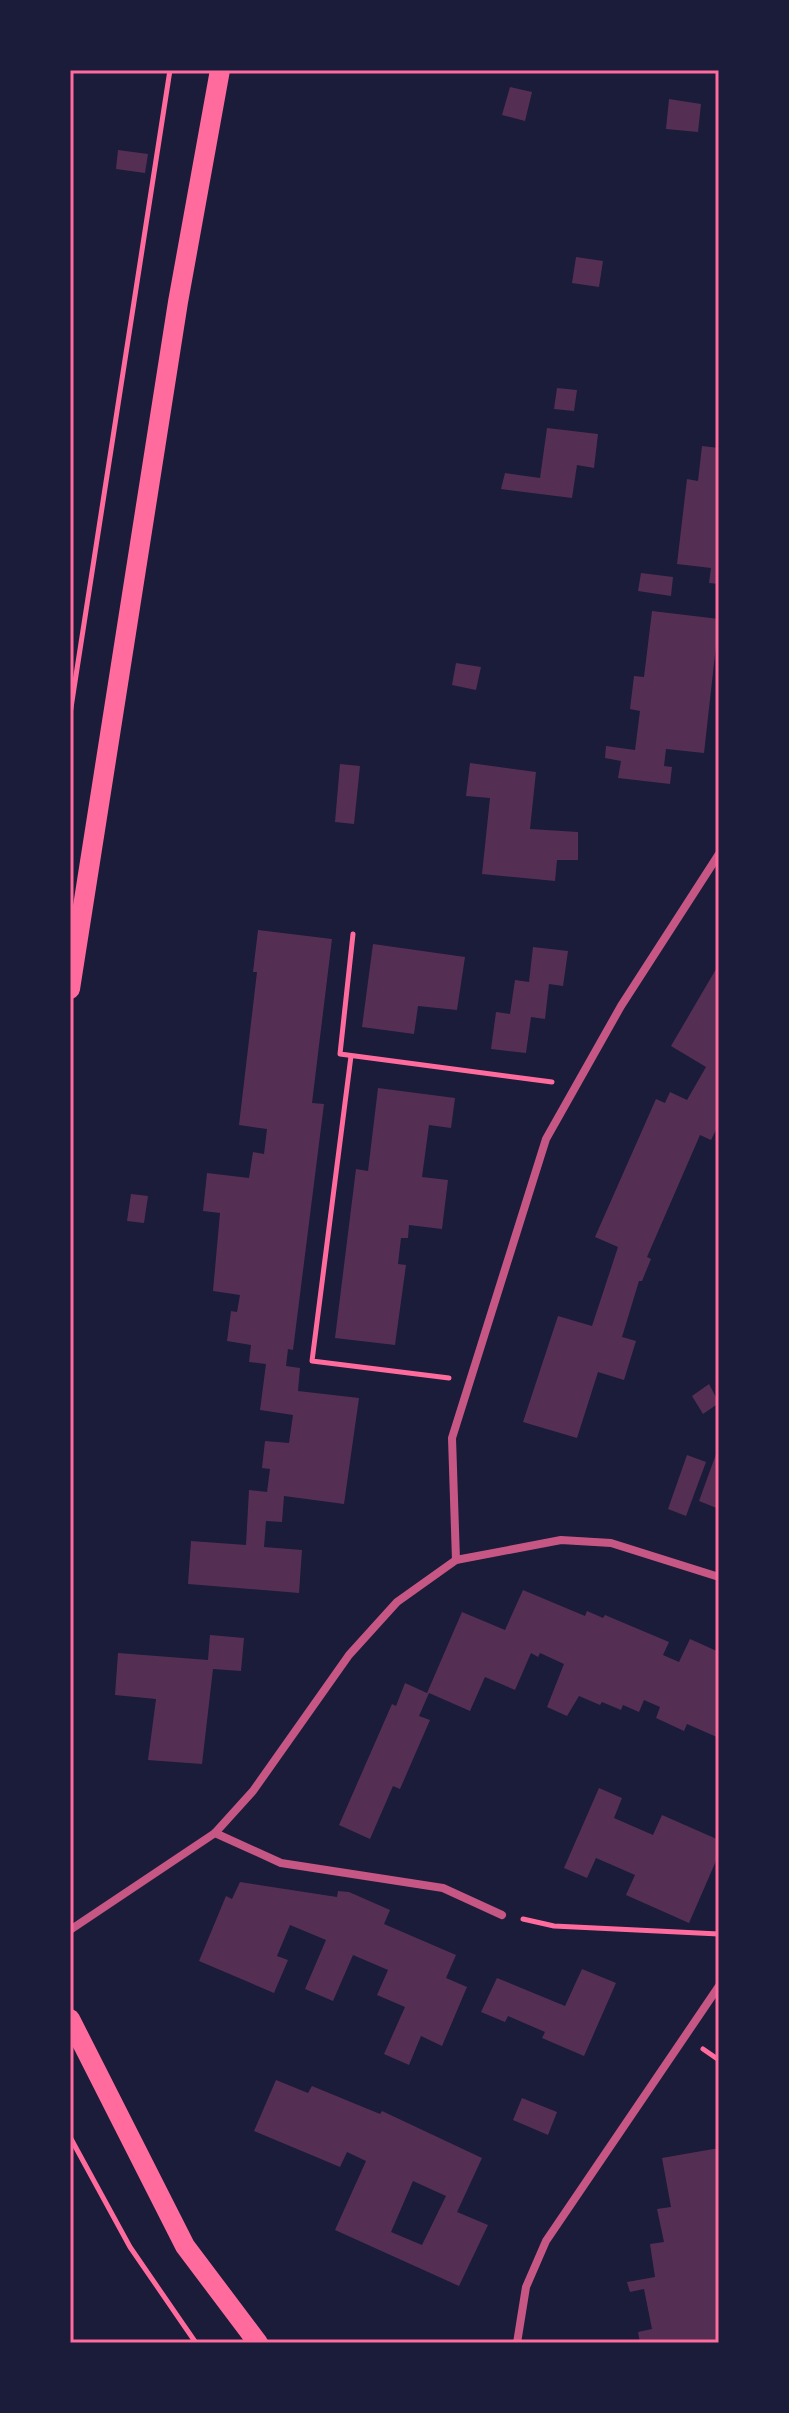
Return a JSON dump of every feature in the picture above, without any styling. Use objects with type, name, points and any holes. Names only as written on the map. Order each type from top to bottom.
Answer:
[{"type":"main road","points":[[70,989],[178,302],[220,70]]},
{"type":"main road","points":[[70,2019],[185,2246],[258,2343]]},
{"type":"street","points":[[456,1560],[452,1438],[546,1139],[621,1006],[719,854]]},
{"type":"street","points":[[70,1930],[215,1833],[253,1791],[349,1655],[397,1602],[456,1560],[561,1540],[611,1543],[719,1577]]},
{"type":"street","points":[[215,1833],[281,1863],[443,1888],[502,1915]]},
{"type":"street","points":[[517,2343],[526,2287],[546,2241],[719,1986]]},
{"type":"path","points":[[70,714],[170,70]]},
{"type":"path","points":[[353,934],[340,1054],[577,1085]]},
{"type":"path","points":[[351,1056],[312,1361],[470,1380]]},
{"type":"path","points":[[502,1915],[554,1926],[719,1934]]},
{"type":"path","points":[[70,2137],[130,2247],[196,2343]]},
{"type":"building","points":[[510,87],[532,92],[525,121],[502,115]]},
{"type":"building","points":[[669,99],[701,104],[698,132],[666,129]]},
{"type":"building","points":[[118,150],[148,154],[145,173],[116,169]]},
{"type":"building","points":[[576,257],[603,261],[599,287],[572,283]]},
{"type":"building","points":[[557,388],[577,390],[574,411],[554,409]]},
{"type":"building","points":[[547,428],[598,434],[594,468],[577,465],[572,498],[501,489],[505,473],[540,478]]},
{"type":"building","points":[[702,446],[719,448],[719,584],[709,583],[711,568],[677,564],[687,479],[698,481]]},
{"type":"building","points":[[641,573],[673,577],[671,596],[638,591]]},
{"type":"building","points":[[652,611],[719,619],[704,753],[666,749],[664,766],[672,767],[670,784],[618,778],[621,761],[605,758],[606,746],[635,750],[640,711],[630,709],[634,676],[644,677]]},
{"type":"building","points":[[456,663],[481,667],[476,690],[452,685]]},
{"type":"building","points":[[470,763],[536,772],[530,829],[578,832],[578,860],[557,860],[555,881],[482,874],[490,798],[466,796]]},
{"type":"building","points":[[340,764],[360,766],[354,824],[335,822]]},
{"type":"building","points":[[258,930],[332,939],[312,1103],[324,1104],[293,1350],[288,1349],[286,1366],[300,1368],[298,1391],[359,1398],[344,1504],[284,1496],[282,1522],[266,1521],[264,1547],[302,1550],[299,1593],[188,1584],[191,1541],[246,1545],[249,1490],[267,1492],[270,1469],[262,1468],[265,1441],[289,1443],[293,1415],[260,1410],[266,1364],[249,1362],[251,1345],[227,1341],[231,1311],[237,1312],[240,1295],[213,1291],[220,1213],[203,1211],[207,1173],[249,1178],[253,1152],[264,1154],[267,1129],[239,1125],[257,972],[253,972]]},
{"type":"building","points":[[373,944],[465,957],[457,1010],[418,1006],[414,1034],[362,1027]]},
{"type":"building","points":[[533,947],[568,951],[563,986],[549,984],[545,1019],[531,1017],[526,1053],[491,1049],[496,1012],[510,1014],[515,980],[529,982]]},
{"type":"building","points":[[719,964],[719,1108],[716,1115],[719,1124],[711,1140],[700,1135],[647,1257],[651,1259],[642,1281],[639,1281],[622,1337],[636,1341],[624,1380],[598,1372],[577,1438],[523,1422],[558,1316],[592,1326],[618,1247],[595,1237],[656,1099],[665,1103],[670,1092],[687,1100],[706,1067],[671,1046]]},
{"type":"building","points":[[378,1088],[455,1098],[451,1128],[429,1125],[422,1177],[448,1180],[442,1229],[409,1225],[408,1238],[401,1238],[398,1264],[406,1265],[395,1345],[335,1338],[356,1169],[368,1171]]},
{"type":"building","points":[[131,1194],[148,1196],[144,1223],[127,1221]]},
{"type":"building","points":[[709,1384],[719,1403],[703,1414],[692,1396]]},
{"type":"building","points":[[719,1446],[719,1509],[699,1501]]},
{"type":"building","points":[[687,1455],[706,1462],[686,1516],[668,1509]]},
{"type":"building","points":[[523,1590],[585,1616],[587,1611],[603,1618],[605,1615],[669,1642],[663,1655],[679,1662],[690,1639],[719,1652],[719,1738],[687,1724],[684,1731],[656,1718],[660,1707],[644,1700],[639,1712],[623,1705],[621,1710],[602,1702],[600,1705],[579,1696],[567,1716],[547,1707],[564,1664],[540,1653],[538,1657],[531,1653],[515,1690],[485,1677],[470,1711],[429,1693],[419,1716],[430,1720],[400,1789],[393,1786],[370,1839],[339,1825],[392,1704],[396,1706],[405,1683],[427,1693],[462,1612],[505,1630]]},
{"type":"building","points":[[210,1635],[244,1638],[241,1671],[213,1669],[202,1764],[148,1760],[156,1699],[115,1695],[118,1653],[208,1660]]},
{"type":"building","points":[[599,1788],[622,1798],[614,1818],[653,1835],[662,1815],[719,1840],[719,1854],[689,1923],[626,1895],[635,1875],[596,1858],[587,1878],[564,1868]]},
{"type":"building","points":[[240,1882],[337,1897],[338,1891],[349,1892],[390,1910],[384,1924],[456,1955],[446,1978],[467,1987],[442,2046],[421,2036],[409,2065],[384,2054],[405,2007],[377,1995],[388,1970],[353,1955],[333,2001],[305,1989],[326,1940],[290,1925],[277,1956],[288,1960],[274,1993],[199,1961],[226,1896],[232,1899]]},
{"type":"building","points":[[582,1969],[616,1983],[584,2056],[542,2038],[545,2032],[508,2016],[505,2022],[481,2012],[497,1978],[565,2006]]},
{"type":"building","points":[[276,2080],[308,2093],[312,2086],[380,2114],[382,2111],[482,2158],[457,2212],[488,2225],[459,2286],[335,2230],[366,2161],[347,2152],[340,2167],[254,2131]],"holes":[[[413,2181],[446,2196],[422,2245],[391,2232]]]},
{"type":"building","points":[[522,2098],[557,2112],[548,2135],[513,2120]]},
{"type":"building","points":[[719,2148],[719,2343],[640,2343],[638,2332],[652,2329],[644,2289],[630,2292],[627,2282],[655,2277],[650,2244],[664,2242],[657,2209],[671,2207],[662,2158]]}]
